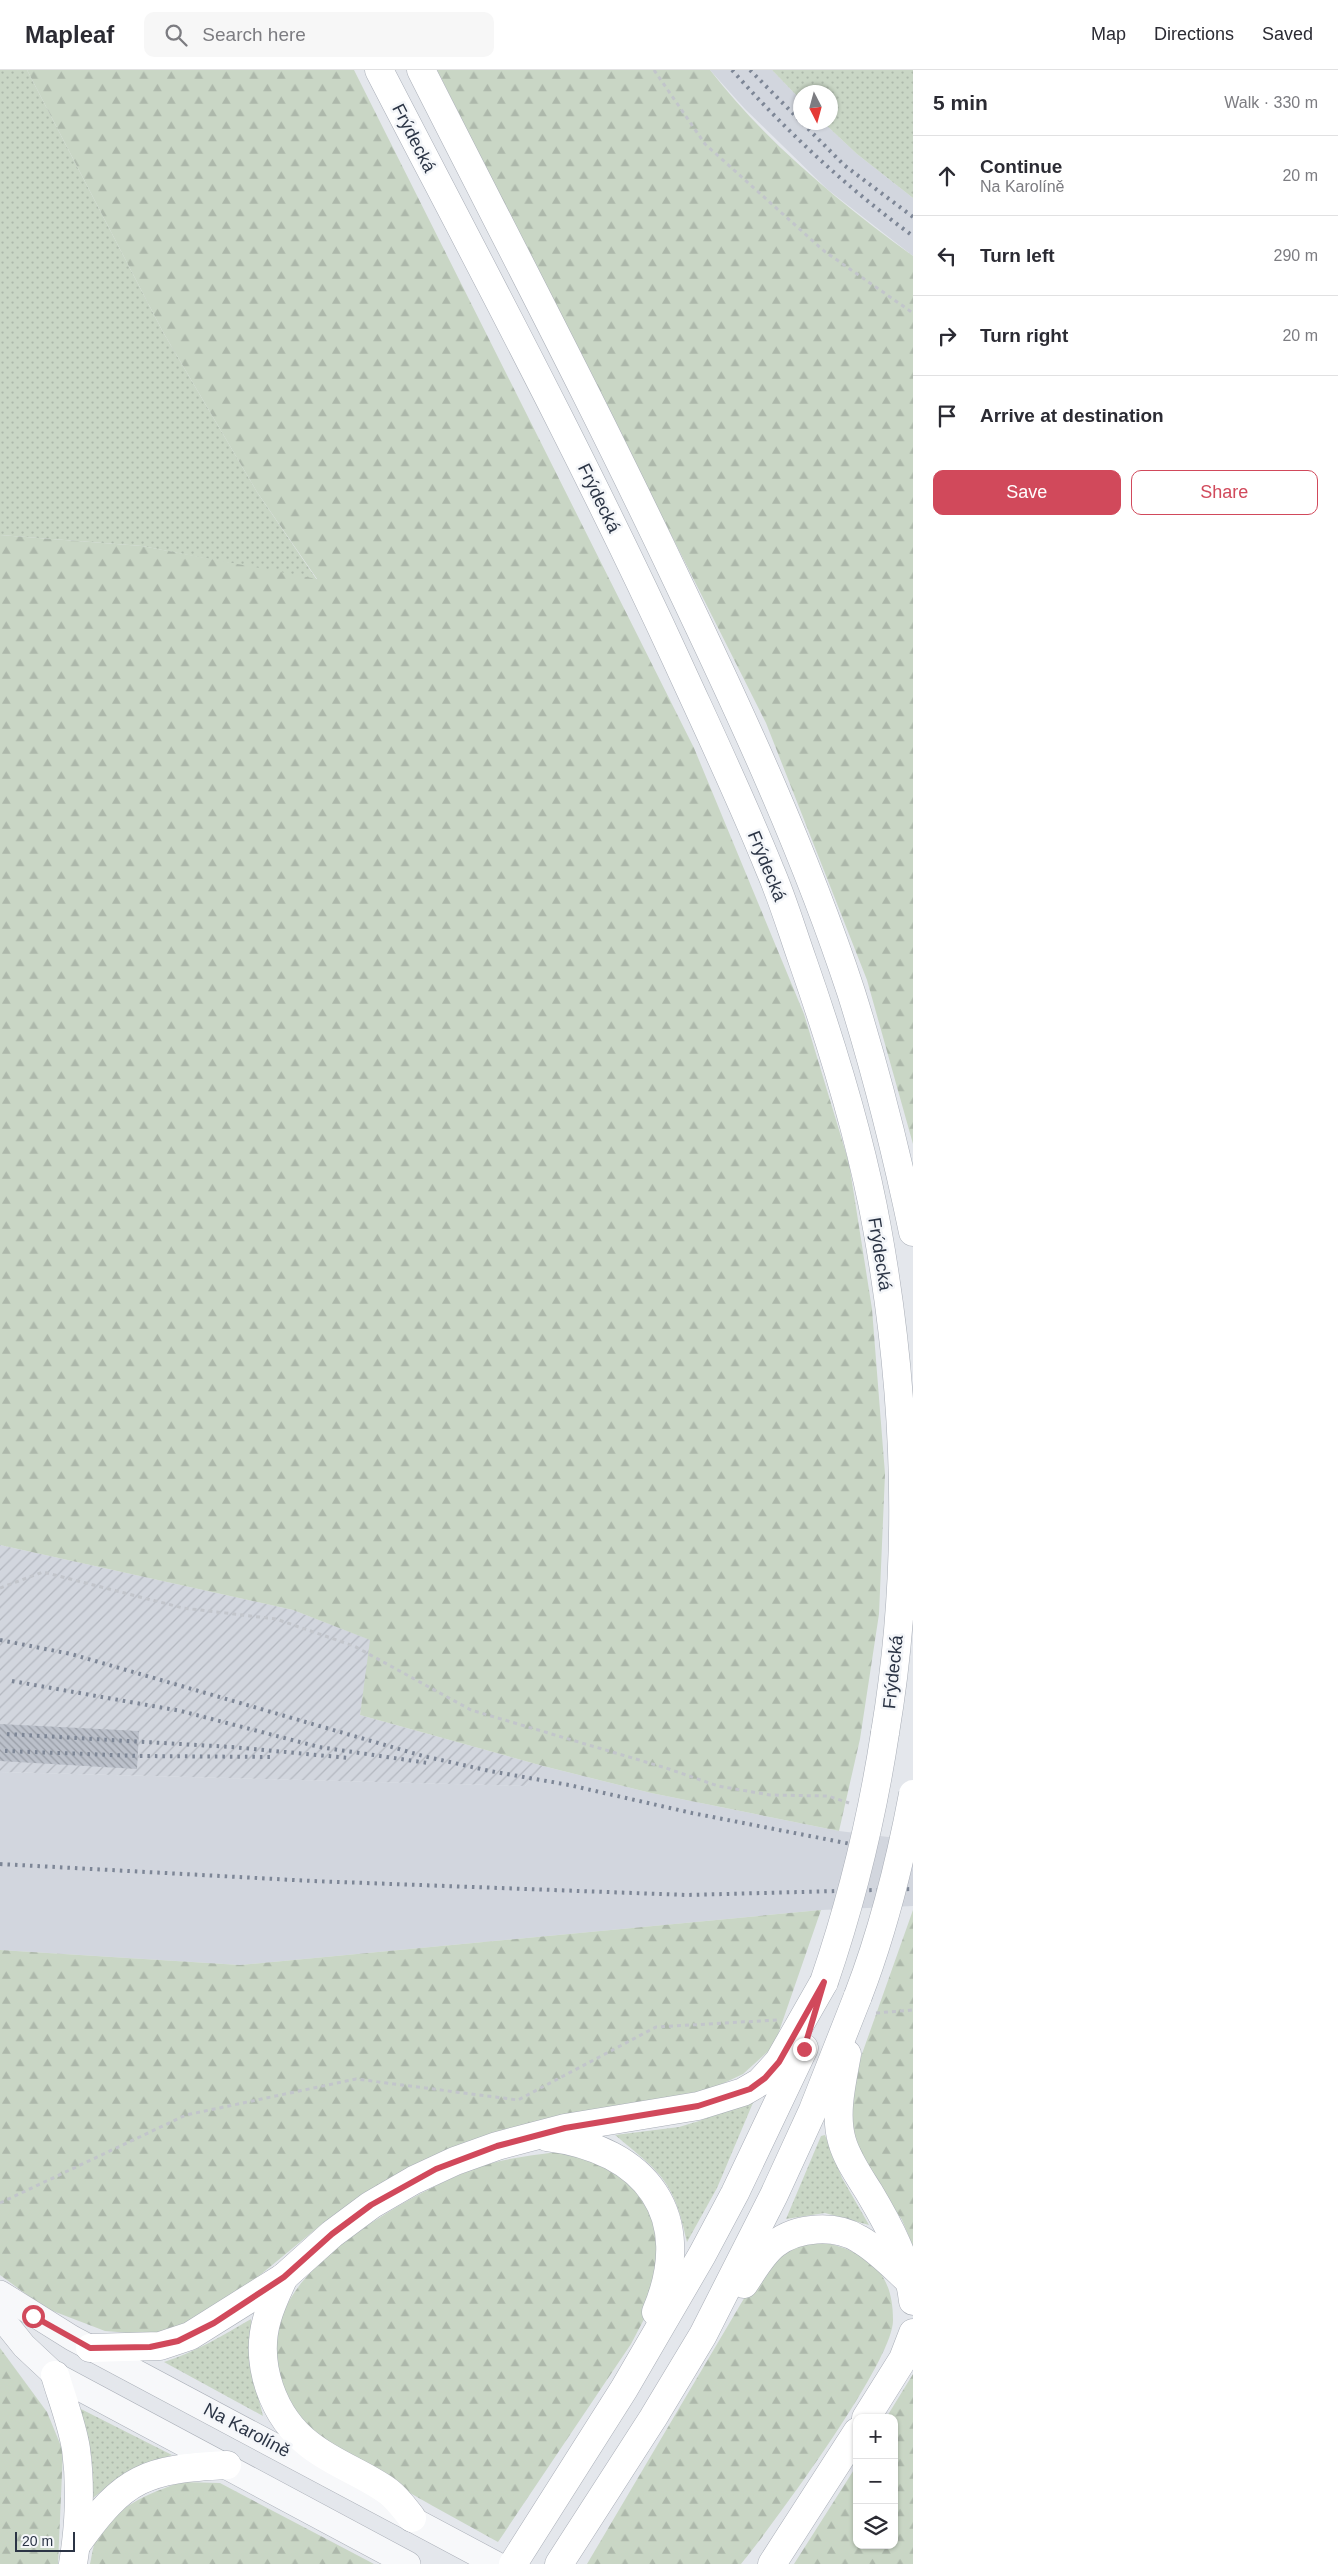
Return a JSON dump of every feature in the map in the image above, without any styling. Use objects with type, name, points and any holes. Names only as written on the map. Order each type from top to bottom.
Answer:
[{"type":"main road","name":"Frýdecká","points":[[379,70],[594,487],[655,614],[772,873],[819,1008],[860,1155],[877,1228],[899,1395],[903,1444],[902,1561],[897,1630],[885,1733],[865,1845],[843,1926],[820,1993]]},
{"type":"main road","name":"Frýdecká","points":[[421,70],[626,473],[751,736],[802,859],[851,992],[894,1144],[913,1232]]},
{"type":"main road","points":[[910,2290],[892,2232],[850,2160],[840,2131],[841,2088],[870,1965],[897,1871],[913,1794]]},
{"type":"main road","points":[[90,2348],[150,2347],[178,2341],[214,2323],[284,2277],[332,2234],[390,2193],[455,2161],[527,2138],[598,2121],[698,2106],[743,2092],[760,2082],[775,2066],[820,1993]]},
{"type":"main road","points":[[513,2564],[624,2389],[735,2193],[804,2049],[820,1993]]},
{"type":"main road","points":[[559,2564],[703,2335],[778,2186],[859,2008]]},
{"type":"main road","points":[[527,2138],[547,2137],[578,2143],[616,2157],[649,2186],[665,2214],[670,2252],[668,2277],[661,2299],[624,2389]]},
{"type":"main road","points":[[703,2335],[773,2245],[788,2236],[805,2231],[832,2230],[853,2235],[874,2250],[910,2290]]},
{"type":"main road","points":[[284,2277],[266,2320],[263,2347],[266,2374],[278,2406],[289,2424],[311,2447],[390,2493],[412,2518]]},
{"type":"main road","points":[[869,2414],[904,2359],[913,2333]]},
{"type":"main road","points":[[55,2375],[76,2448],[75,2554]]},
{"type":"main road","points":[[772,2564],[853,2438]]},
{"type":"main road","points":[[75,2554],[106,2505],[118,2493],[135,2483],[178,2469],[227,2465]]},
{"type":"street","name":"Na Karolíně","points":[[0,2293],[38,2319],[90,2348],[496,2564]]},
{"type":"street","points":[[0,2316],[24,2346],[55,2375],[227,2465],[408,2564]]},
{"type":"path","points":[[654,70],[705,144],[824,251],[913,313]]},
{"type":"path","points":[[0,1588],[43,1572],[183,1608],[276,1619],[354,1646],[471,1710],[666,1768],[718,1786],[770,1795],[828,1796],[856,1806]]},
{"type":"path","points":[[859,2008],[913,2010]]},
{"type":"path","points":[[0,2203],[186,2115],[356,2080],[518,2100],[656,2028],[785,2019]]},
{"type":"shaded area","points":[[710,70],[772,70],[793,92],[793,130],[831,130],[857,154],[913,198],[913,256],[827,189],[745,109]]},
{"type":"shaded area","points":[[0,1545],[293,1610],[371,1640],[360,1715],[543,1766],[525,1786],[0,1772]]},
{"type":"shaded area","points":[[543,1766],[651,1793],[839,1831],[913,1840],[913,1906],[821,1910],[240,1965],[0,1950],[0,1772],[525,1786]]},
{"type":"green space","points":[[0,70],[27,70],[163,332],[257,492],[317,580],[142,546],[0,535]]},
{"type":"green space","points":[[27,70],[354,70],[694,748],[804,1014],[849,1163],[872,1309],[885,1474],[879,1614],[860,1739],[839,1831],[651,1793],[543,1766],[360,1715],[370,1640],[293,1610],[0,1545],[0,535],[142,546],[317,579],[257,492],[163,332]]},
{"type":"green space","points":[[437,70],[710,70],[755,122],[805,170],[858,215],[913,256],[913,1144],[867,980],[766,723]]},
{"type":"green space","points":[[772,70],[913,70],[913,198],[857,154],[831,130],[838,130],[838,85],[793,85],[793,92]]},
{"type":"green space","points":[[821,1910],[774,2046],[743,2074],[705,2092],[497,2133],[419,2162],[322,2224],[242,2290],[197,2322],[154,2335],[105,2331],[45,2308],[0,2275],[0,1950],[240,1965]]},
{"type":"green space","points":[[913,1910],[913,2246],[902,2220],[864,2164],[848,2118],[857,2068]]},
{"type":"green space","points":[[755,2098],[717,2188],[687,2242],[677,2205],[664,2180],[615,2135],[679,2127],[699,2121]]},
{"type":"green space","points":[[825,2135],[842,2178],[869,2225],[825,2213],[786,2219],[821,2136]]},
{"type":"green space","points":[[556,2152],[587,2156],[612,2165],[642,2194],[660,2232],[652,2304],[631,2344],[498,2542],[332,2451],[314,2438],[298,2418],[281,2383],[276,2359],[277,2332],[282,2315],[299,2286],[318,2265],[367,2226],[422,2193],[481,2166]]},
{"type":"green space","points":[[822,2242],[852,2251],[874,2266],[888,2288],[892,2303],[893,2320],[888,2341],[854,2405],[778,2516],[741,2564],[587,2564],[762,2268],[794,2247]]},
{"type":"green space","points":[[251,2319],[254,2368],[263,2416],[164,2362],[198,2348]]},
{"type":"green space","points":[[0,2348],[47,2412],[63,2451],[58,2564],[0,2564]]},
{"type":"green space","points":[[913,2374],[913,2564],[794,2564],[853,2471],[853,2549],[898,2549],[898,2414],[888,2414]]},
{"type":"green space","points":[[79,2408],[172,2455],[131,2472],[93,2498],[92,2460]]},
{"type":"green space","points":[[181,2482],[220,2483],[374,2564],[90,2564],[97,2537],[114,2517],[134,2502]]},
{"type":"building","points":[[0,1724],[139,1731],[137,1769],[0,1761]]},
{"type":"railway","points":[[732,70],[818,158],[864,198],[913,236]]},
{"type":"railway","points":[[750,70],[844,165],[913,217]]},
{"type":"railway","points":[[0,1640],[71,1654],[423,1756],[490,1771],[569,1785],[692,1813],[856,1845]]},
{"type":"railway","points":[[12,1681],[181,1711],[319,1747],[428,1763]]},
{"type":"railway","points":[[7,1734],[232,1747],[349,1758]]},
{"type":"railway","points":[[5,1751],[140,1756],[273,1757]]},
{"type":"railway","points":[[0,1864],[312,1881],[687,1895],[913,1889]]},
{"type":"route","points":[[33,2316],[90,2348],[136,2348],[160,2346],[178,2341],[214,2323],[284,2277],[332,2234],[371,2205],[436,2169],[497,2146],[565,2128],[709,2104],[750,2089],[765,2078],[779,2062],[824,1982],[804,2049]]}]
